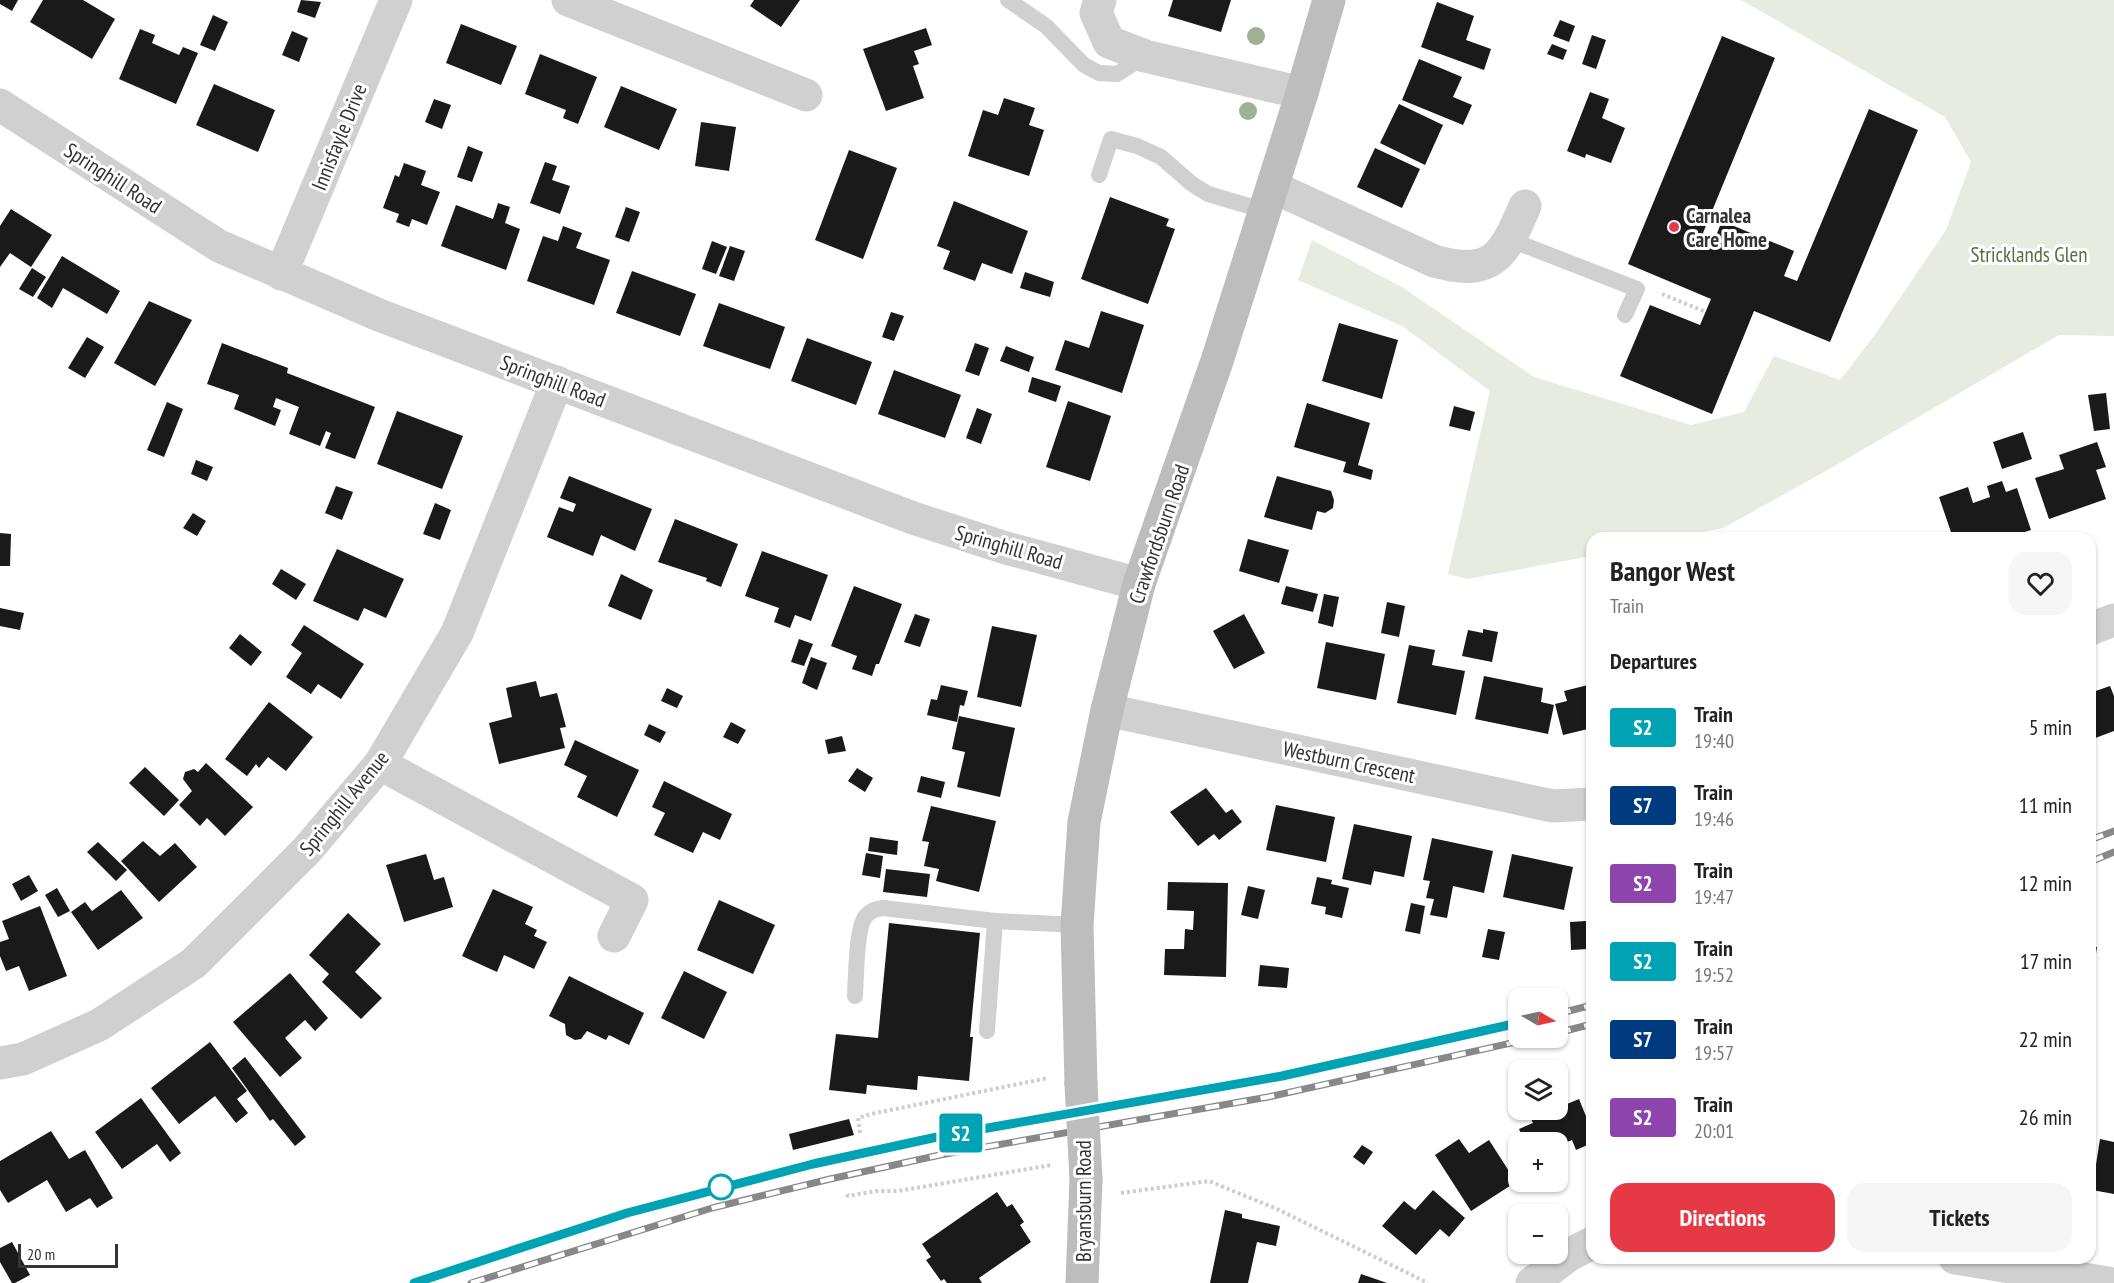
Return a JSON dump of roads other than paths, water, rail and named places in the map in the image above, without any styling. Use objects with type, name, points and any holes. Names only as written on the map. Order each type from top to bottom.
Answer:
[{"type":"main road","name":"Crawfordsburn Road","points":[[1081,1084],[1077,925],[1084,822],[1107,710],[1139,584],[1210,383],[1302,93],[1329,0]]},
{"type":"main road","name":"Bryansburn Road","points":[[1081,1084],[1086,1179],[1082,1283]]},
{"type":"street","name":"Innisfayle Drive","points":[[281,274],[396,0]]},
{"type":"street","points":[[568,0],[806,95]]},
{"type":"street","points":[[1100,0],[1096,13],[1109,42],[1145,56],[1302,93]]},
{"type":"street","name":"Springhill Road","points":[[0,105],[219,246],[281,274],[379,315],[913,518],[1006,548],[1139,584]]},
{"type":"street","points":[[1269,199],[1434,261],[1456,267],[1485,264],[1501,255],[1511,240],[1525,206]]},
{"type":"street","name":"Springhill Avenue","points":[[0,1063],[23,1059],[99,1025],[194,963],[306,851],[380,764],[457,633],[557,382]]},
{"type":"street","points":[[2096,627],[2114,620]]},
{"type":"street","name":"Westburn Crescent","points":[[1107,710],[1553,806],[1586,804]]},
{"type":"street","points":[[380,764],[632,900],[614,936]]},
{"type":"street","points":[[1532,1283],[1569,1255],[1586,1246]]},
{"type":"street","points":[[1978,1266],[2108,1283]]},
{"type":"lane","points":[[1008,0],[1046,26],[1083,65],[1099,74],[1117,74],[1145,56]]},
{"type":"lane","points":[[1099,174],[1111,139],[1137,146],[1161,157],[1192,184],[1208,194],[1269,199]]},
{"type":"lane","points":[[1511,240],[1637,288],[1625,315]]},
{"type":"lane","points":[[855,996],[860,932],[864,917],[873,910],[883,908],[995,921],[1077,925]]},
{"type":"lane","points":[[987,1031],[995,921]]},
{"type":"railway","points":[[2096,838],[2114,831]]},
{"type":"railway","points":[[2096,860],[2114,852]]},
{"type":"railway","points":[[1568,1011],[1586,1007]]},
{"type":"railway","points":[[414,1283],[627,1213],[813,1164],[937,1137],[1282,1076],[1508,1025]]},
{"type":"railway","points":[[1568,1030],[1586,1026]]},
{"type":"railway","points":[[471,1283],[712,1208],[830,1179],[940,1155],[1268,1097],[1508,1044]]},
{"type":"train","name":"S2","points":[[414,1283],[627,1213],[813,1164],[937,1137],[1282,1076],[1436,1044],[1508,1026]]},
{"type":"place","name":"Carnalea Care Home","points":[[1674,227]]},
{"type":"park label","name":"Stricklands Glen","points":[[2029,254]]}]
